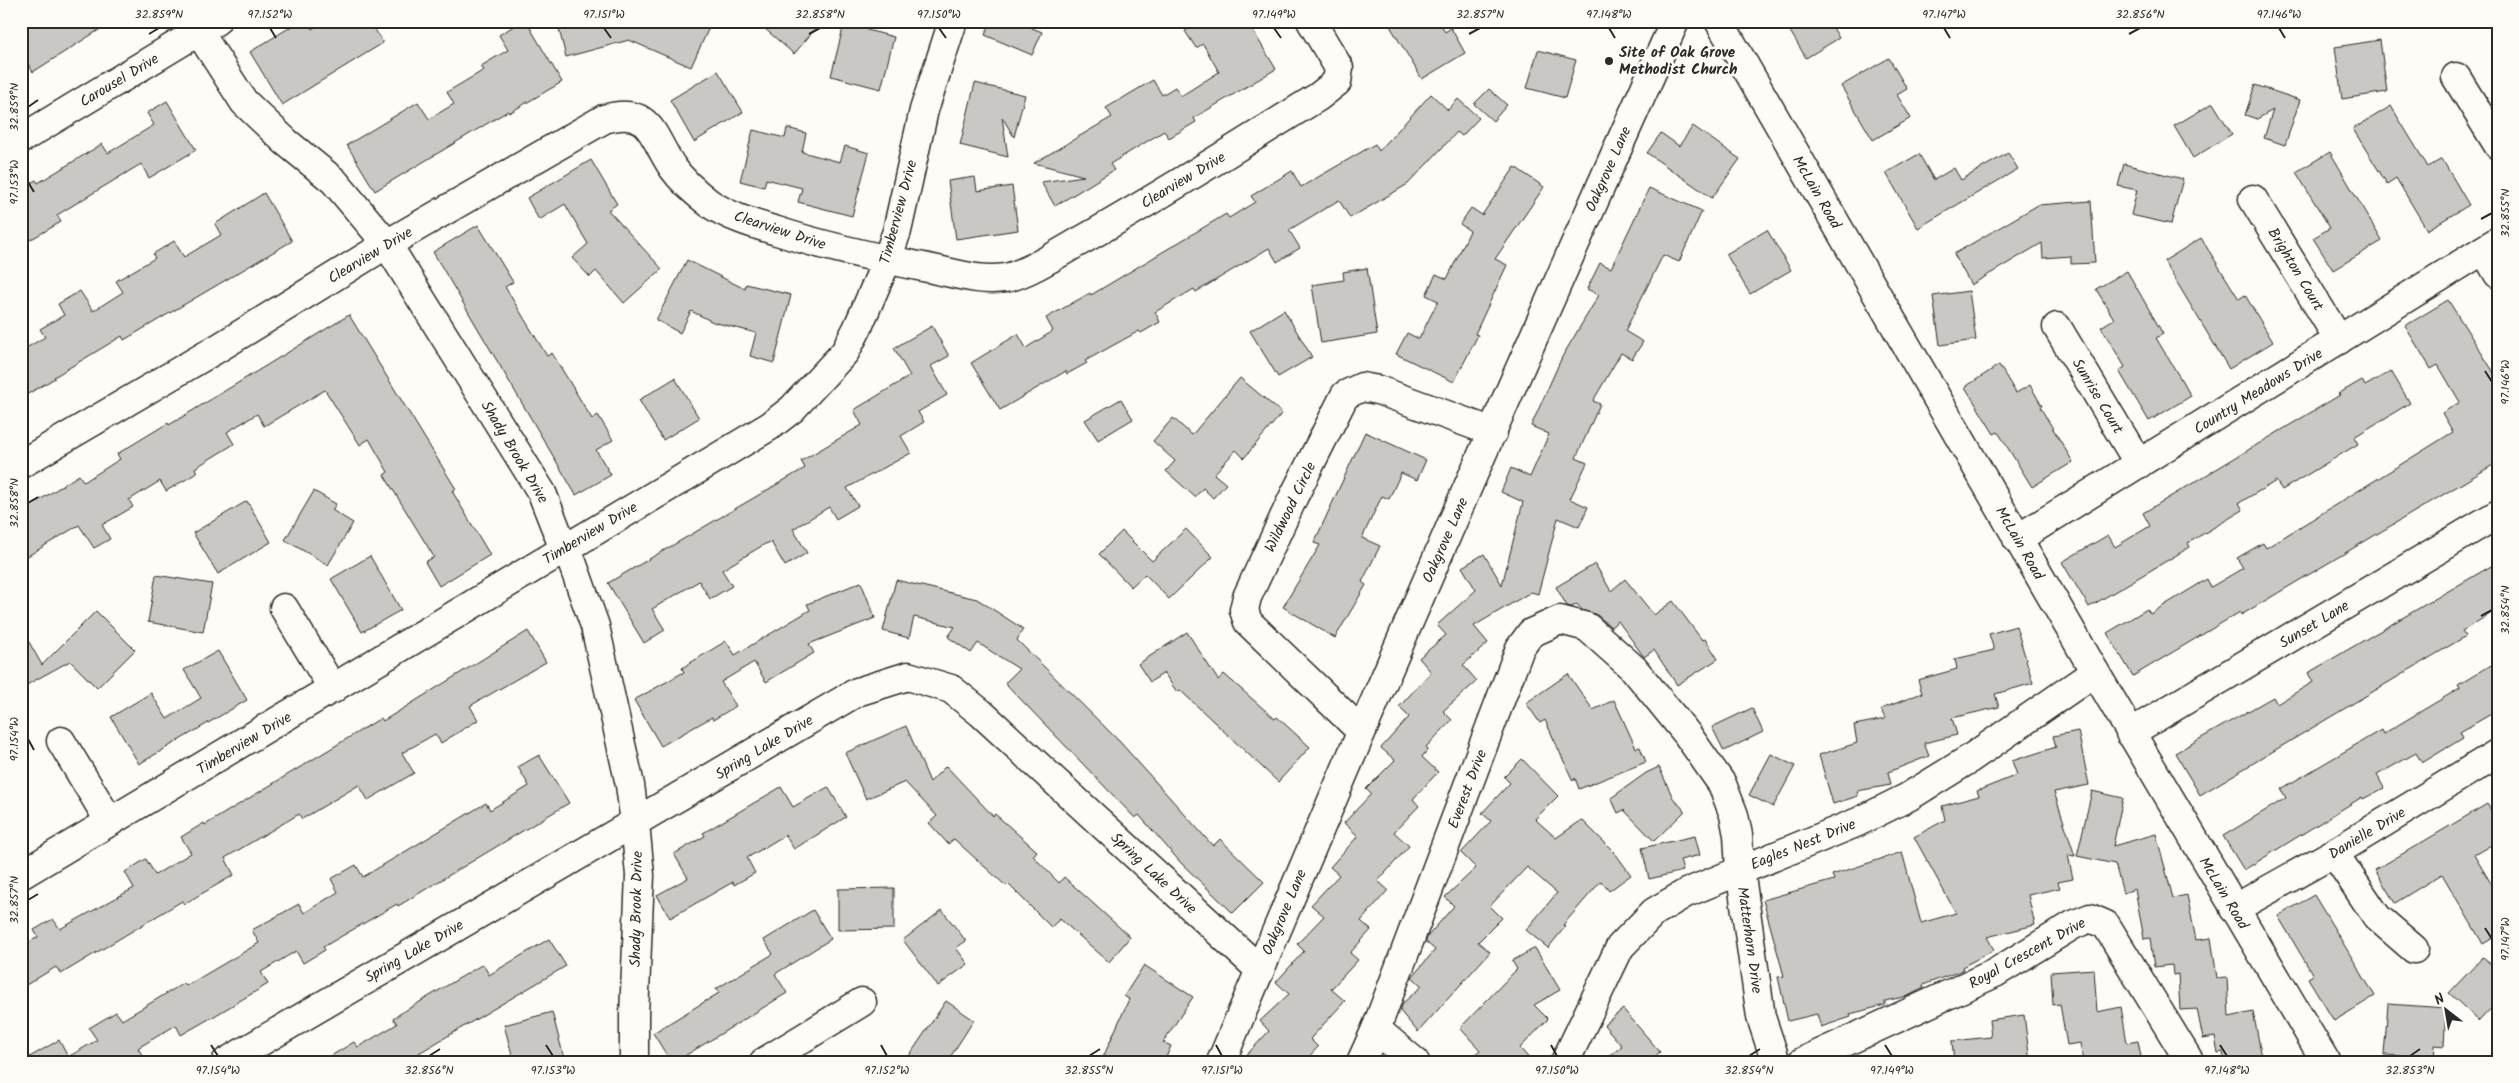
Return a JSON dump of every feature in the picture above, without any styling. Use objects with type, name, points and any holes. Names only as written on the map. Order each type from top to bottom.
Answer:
[{"type":"street","name":"Timberview Drive","points":[[21,875],[770,426],[792,409],[845,352],[887,260],[897,231],[924,110],[953,21]]},
{"type":"street","name":"Clearview Drive","points":[[21,464],[220,347],[387,244],[604,119],[622,113],[645,121],[657,137],[673,168],[690,187],[710,204],[741,220],[806,241],[887,260],[982,279],[1007,278],[1045,261],[1100,230],[1318,97],[1337,82],[1339,68],[1311,21]]},
{"type":"street","name":"Oakgrove Lane","points":[[1222,1062],[1361,731],[1493,432],[1532,338],[1675,21]]},
{"type":"street","name":"McLain Road","points":[[1719,21],[2017,540],[2326,1062]]},
{"type":"street","name":"Carousel Drive","points":[[21,139],[202,25]]},
{"type":"street","name":"Shady Brook Drive","points":[[202,25],[244,102],[286,142],[334,181],[387,244],[542,493],[564,549],[572,562],[595,626],[630,785],[635,823],[640,875],[634,1015],[634,1062]]},
{"type":"street","points":[[2456,77],[2498,145]]},
{"type":"street","name":"Brighton Court","points":[[2253,199],[2339,340]]},
{"type":"street","name":"Country Meadows Drive","points":[[2017,540],[2491,246]]},
{"type":"street","points":[[2491,246],[2498,274]]},
{"type":"street","name":"Sunrise Court","points":[[2057,328],[2139,464]]},
{"type":"street","name":"Wildwood Circle","points":[[1361,731],[1248,622],[1244,610],[1247,597],[1293,498],[1345,395],[1362,387],[1378,390],[1493,432]]},
{"type":"street","name":"Sunset Lane","points":[[2130,733],[2498,514]]},
{"type":"street","points":[[284,608],[333,689]]},
{"type":"street","name":"Everest Drive","points":[[1361,1062],[1376,1028],[1517,658],[1526,641],[1532,633],[1543,626],[1560,620],[1574,622],[1586,627],[1634,668]]},
{"type":"street","name":"Matterhorn Drive","points":[[1634,668],[1687,734],[1722,784],[1734,815],[1761,1017],[1776,1062]]},
{"type":"street","name":"Eagles Nest Drive","points":[[1565,1062],[1620,947],[1654,912],[1686,893],[1740,869],[1858,822],[1908,797],[1968,760],[2094,672]]},
{"type":"street","name":"Spring Lake Drive","points":[[226,1062],[857,692],[908,676],[951,689],[981,714],[1260,970]]},
{"type":"street","points":[[61,741],[110,822]]},
{"type":"street","name":"Danielle Drive","points":[[2234,909],[2334,853],[2498,753]]},
{"type":"street","points":[[2334,853],[2377,917],[2414,949]]},
{"type":"street","name":"Royal Crescent Drive","points":[[1802,1062],[1996,974],[2073,925],[2090,918],[2106,925],[2190,1062]]},
{"type":"street","points":[[764,1062],[862,1002]]},
{"type":"street","points":[[1376,1028],[1415,1062]]},
{"type":"building","points":[[21,21],[113,21],[33,72],[21,53]]},
{"type":"building","points":[[300,21],[307,21],[312,29],[324,21],[370,21],[383,43],[282,105],[250,52]]},
{"type":"building","points":[[522,21],[526,21],[562,82],[509,113],[508,111],[375,191],[347,145],[418,102],[429,119],[454,104],[447,92],[484,70],[481,66],[508,50],[499,35]]},
{"type":"building","points":[[557,21],[712,21],[691,67],[629,40],[566,57]]},
{"type":"building","points":[[756,21],[822,21],[794,54]]},
{"type":"building","points":[[991,21],[1035,21],[1032,28],[1042,32],[1032,55],[985,35]]},
{"type":"building","points":[[1202,21],[1247,21],[1276,69],[1194,118],[1196,122],[1169,138],[1164,131],[1110,164],[1114,170],[1055,206],[1041,182],[1084,176],[1034,163],[1112,117],[1106,108],[1153,80],[1162,95],[1175,87],[1181,96],[1219,72],[1203,44],[1196,48],[1185,31]]},
{"type":"building","points":[[1387,21],[1439,21],[1445,32],[1451,28],[1465,53],[1422,79]]},
{"type":"building","points":[[1784,21],[1829,21],[1839,38],[1806,58]]},
{"type":"building","points":[[844,24],[894,37],[881,89],[831,76]]},
{"type":"building","points":[[2380,40],[2387,92],[2342,99],[2335,47]]},
{"type":"building","points":[[1538,50],[1576,60],[1565,98],[1527,88]]},
{"type":"building","points":[[1889,58],[1907,89],[1897,95],[1911,118],[1873,140],[1841,86]]},
{"type":"building","points":[[718,71],[743,112],[694,142],[670,100]]},
{"type":"building","points":[[975,83],[1025,95],[1014,137],[1002,117],[1008,157],[960,145]]},
{"type":"building","points":[[2255,85],[2300,100],[2285,145],[2264,138],[2273,110],[2257,119],[2245,115]]},
{"type":"building","points":[[1489,89],[1507,105],[1493,121],[1474,104]]},
{"type":"building","points":[[1431,94],[1448,110],[1458,99],[1479,118],[1462,136],[1457,132],[1408,184],[1350,218],[1339,200],[1289,230],[1300,248],[1277,262],[1269,248],[1196,292],[1194,289],[1155,312],[1160,322],[1141,333],[1139,331],[1085,361],[1087,363],[1067,374],[1066,371],[1000,410],[971,363],[1018,334],[1026,348],[1053,331],[1046,318],[1090,293],[1091,295],[1226,214],[1229,218],[1255,202],[1251,196],[1292,171],[1301,187],[1375,144],[1379,151]]},
{"type":"building","points":[[167,101],[196,150],[149,178],[141,164],[57,215],[61,222],[21,245],[21,188],[36,180],[38,183],[102,144],[108,153],[154,125],[147,113]]},
{"type":"building","points":[[2213,103],[2232,134],[2193,158],[2174,126]]},
{"type":"building","points":[[2391,106],[2428,167],[2442,159],[2469,205],[2427,230],[2396,178],[2387,184],[2353,129]]},
{"type":"building","points":[[1693,126],[1740,159],[1712,198],[1647,153],[1661,133],[1679,146]]},
{"type":"building","points":[[787,128],[806,133],[802,152],[840,162],[845,146],[869,153],[852,216],[798,202],[802,188],[766,179],[764,187],[740,181],[753,130],[785,138]]},
{"type":"building","points":[[2330,152],[2382,241],[2333,270],[2313,238],[2330,228],[2296,172]]},
{"type":"building","points":[[2008,153],[2018,169],[1918,228],[1886,173],[1919,154],[1934,180],[1954,168],[1961,180]]},
{"type":"building","points":[[591,160],[617,204],[608,210],[662,269],[624,303],[596,271],[590,277],[572,258],[588,244],[565,204],[539,220],[527,198]]},
{"type":"building","points":[[2124,164],[2183,179],[2171,224],[2131,215],[2137,190],[2118,186]]},
{"type":"building","points":[[1515,167],[1544,187],[1495,259],[1507,265],[1475,334],[1478,335],[1454,382],[1396,354],[1407,333],[1419,339],[1438,301],[1426,295],[1436,274],[1447,279],[1470,231],[1460,224],[1471,208],[1482,215]]},
{"type":"building","points":[[975,177],[977,191],[1012,186],[1018,230],[956,239],[948,181]]},
{"type":"building","points":[[1649,188],[1702,211],[1679,262],[1663,255],[1625,331],[1643,342],[1632,359],[1621,353],[1593,401],[1600,404],[1576,458],[1587,463],[1570,499],[1588,507],[1579,527],[1558,518],[1538,594],[1531,592],[1474,626],[1488,643],[1463,665],[1477,681],[1443,711],[1452,720],[1426,747],[1428,749],[1422,757],[1438,772],[1413,799],[1419,806],[1394,832],[1409,846],[1378,881],[1388,890],[1361,921],[1371,930],[1350,953],[1358,960],[1331,989],[1345,1001],[1310,1039],[1318,1047],[1304,1062],[1240,1062],[1269,1031],[1260,1021],[1289,994],[1276,982],[1304,951],[1297,944],[1324,916],[1311,905],[1339,875],[1330,867],[1358,836],[1344,823],[1371,794],[1366,789],[1395,760],[1381,748],[1409,717],[1399,707],[1431,672],[1419,658],[1446,635],[1437,625],[1476,590],[1462,567],[1484,554],[1502,585],[1523,502],[1501,492],[1511,468],[1530,477],[1549,434],[1531,426],[1562,357],[1599,295],[1587,289],[1600,263],[1611,268]]},
{"type":"building","points":[[264,193],[292,241],[124,340],[122,336],[21,398],[21,351],[45,337],[40,329],[64,315],[58,304],[80,291],[93,311],[123,292],[116,281],[155,258],[153,254],[174,241],[184,257],[221,235],[215,224]]},
{"type":"building","points":[[2091,201],[2095,263],[2071,264],[2071,256],[2043,258],[2042,243],[1971,285],[1954,254],[2038,205]]},
{"type":"building","points":[[478,225],[513,282],[505,287],[547,356],[552,353],[592,419],[598,415],[613,440],[596,450],[611,475],[576,495],[433,252]]},
{"type":"building","points":[[1767,230],[1791,270],[1750,294],[1726,254]]},
{"type":"building","points":[[2201,238],[2239,299],[2245,295],[2273,342],[2229,369],[2164,261]]},
{"type":"building","points":[[687,260],[745,289],[746,284],[791,295],[774,363],[750,356],[756,333],[713,322],[691,311],[680,333],[656,320]]},
{"type":"building","points":[[1367,268],[1377,334],[1321,343],[1312,285],[1344,280],[1343,272]]},
{"type":"building","points":[[2127,271],[2163,334],[2156,338],[2191,396],[2149,421],[2119,371],[2125,367],[2101,327],[2114,319],[2096,289]]},
{"type":"building","points":[[1969,291],[1976,340],[1940,345],[1933,296]]},
{"type":"building","points":[[2448,300],[2498,379],[2498,462],[2241,615],[2240,612],[2133,676],[2107,633],[2147,609],[2150,614],[2207,579],[2211,587],[2243,568],[2237,558],[2263,543],[2266,548],[2453,432],[2442,413],[2460,402],[2438,365],[2431,369],[2405,326]]},
{"type":"building","points":[[1284,310],[1312,357],[1278,377],[1250,331]]},
{"type":"building","points":[[349,315],[456,489],[452,491],[490,555],[439,586],[425,562],[434,557],[384,475],[388,472],[369,439],[360,445],[325,390],[264,426],[257,414],[227,432],[234,444],[195,468],[197,473],[166,491],[160,481],[129,500],[133,507],[102,525],[110,539],[94,548],[79,525],[21,560],[21,512],[79,475],[84,482],[120,459],[117,454],[168,423],[169,425]]},
{"type":"building","points":[[932,326],[949,356],[931,366],[947,395],[918,412],[924,422],[901,436],[911,453],[847,488],[858,506],[836,519],[829,507],[793,529],[807,553],[785,566],[771,542],[765,544],[722,570],[732,586],[710,599],[699,581],[652,609],[665,630],[644,643],[608,583],[805,468],[801,461],[862,425],[854,410],[910,376],[894,348]]},
{"type":"building","points":[[1999,365],[2016,393],[2030,385],[2042,406],[2040,407],[2073,462],[2032,487],[1998,432],[1994,434],[1965,387]]},
{"type":"building","points":[[2391,371],[2410,403],[2354,437],[2358,444],[2282,490],[2276,481],[2239,503],[2243,510],[2188,543],[2190,547],[2089,607],[2062,562],[2108,535],[2115,547],[2150,526],[2143,513],[2362,380],[2365,386]]},
{"type":"building","points":[[675,378],[699,418],[663,440],[639,400]]},
{"type":"building","points":[[1240,378],[1282,413],[1244,458],[1236,450],[1214,474],[1226,484],[1213,498],[1203,488],[1195,497],[1166,471],[1175,461],[1153,441],[1173,418],[1192,435]]},
{"type":"building","points":[[1121,399],[1133,419],[1098,440],[1085,420]]},
{"type":"building","points":[[1365,432],[1426,460],[1417,480],[1401,473],[1389,499],[1382,496],[1362,538],[1380,546],[1362,582],[1366,585],[1335,638],[1283,607],[1320,545],[1314,543]]},
{"type":"building","points":[[314,491],[336,504],[332,510],[353,523],[328,565],[285,540]]},
{"type":"building","points":[[247,501],[271,542],[218,574],[193,533]]},
{"type":"building","points":[[1186,529],[1213,557],[1169,599],[1145,574],[1131,587],[1099,554],[1122,531],[1152,561]]},
{"type":"building","points":[[370,556],[401,610],[362,632],[331,579]]},
{"type":"building","points":[[2498,562],[2498,609],[2462,631],[2466,636],[2200,795],[2175,753],[2273,697],[2277,704],[2313,682],[2308,673]]},
{"type":"building","points":[[1595,564],[1611,591],[1625,579],[1654,615],[1673,601],[1702,640],[1705,639],[1718,659],[1677,685],[1654,650],[1644,657],[1618,621],[1611,627],[1597,615],[1582,610],[1577,604],[1572,607],[1567,606],[1556,587]]},
{"type":"building","points":[[156,575],[212,584],[203,632],[148,622]]},
{"type":"building","points":[[896,580],[977,599],[1023,629],[1017,640],[1120,742],[1213,846],[1220,839],[1264,882],[1233,913],[1181,863],[1139,815],[1135,818],[1005,683],[1019,669],[978,643],[971,653],[948,637],[955,627],[914,617],[909,638],[883,631]]},
{"type":"building","points":[[861,582],[875,618],[809,644],[814,653],[766,682],[754,662],[721,682],[736,706],[713,720],[712,717],[661,746],[634,700],[684,672],[682,668],[726,641],[735,655],[810,610],[807,604]]},
{"type":"building","points":[[96,611],[135,650],[97,688],[70,661],[21,688],[21,628],[42,665]]},
{"type":"building","points":[[2016,626],[2033,683],[1995,694],[1999,707],[1952,718],[1957,735],[1924,743],[1929,756],[1888,772],[1891,785],[1857,791],[1858,796],[1833,804],[1819,755],[1857,743],[1854,725],[1885,719],[1881,709],[1922,693],[1918,680],[1957,669],[1955,659],[1994,650],[1989,634]]},
{"type":"building","points":[[528,631],[546,662],[470,706],[478,720],[441,743],[435,734],[402,753],[414,773],[368,800],[359,785],[302,819],[299,814],[225,858],[234,875],[184,904],[182,901],[61,974],[56,967],[21,988],[21,947],[38,937],[34,930],[53,919],[60,929],[134,888],[125,872],[146,859],[155,875],[191,853],[181,837],[204,823],[205,825],[381,718],[383,721]]},
{"type":"building","points":[[1187,632],[1218,680],[1224,674],[1275,719],[1277,717],[1310,747],[1278,782],[1180,690],[1177,692],[1164,673],[1150,682],[1138,664]]},
{"type":"building","points":[[218,651],[247,700],[139,764],[111,717],[151,693],[167,719],[201,698],[184,670]]},
{"type":"building","points":[[2498,661],[2498,710],[2460,732],[2463,738],[2422,763],[2416,753],[2377,775],[2384,788],[2363,799],[2362,797],[2244,870],[2223,836],[2286,798],[2281,789],[2381,730],[2383,734],[2460,688],[2458,685]]},
{"type":"building","points":[[1568,674],[1593,710],[1614,700],[1636,748],[1640,747],[1646,762],[1579,789],[1575,778],[1573,781],[1545,720],[1540,723],[1526,703]]},
{"type":"building","points":[[1752,708],[1763,732],[1724,751],[1712,727]]},
{"type":"building","points":[[906,726],[930,782],[946,766],[993,816],[995,814],[1037,851],[1033,856],[1059,883],[1064,877],[1130,937],[1109,962],[1060,919],[1051,927],[1008,884],[1006,886],[954,839],[948,844],[929,823],[937,816],[905,782],[866,799],[845,753]]},
{"type":"building","points":[[2078,731],[2089,785],[2054,792],[2075,856],[2068,855],[2073,879],[2058,882],[2060,888],[2028,895],[2035,925],[1987,937],[1994,950],[1962,967],[1963,970],[1923,985],[1924,988],[1908,996],[1885,1001],[1885,1005],[1850,1014],[1851,1017],[1821,1027],[1817,1014],[1788,1021],[1778,977],[1784,976],[1763,900],[1834,880],[1832,875],[1902,852],[1921,923],[1956,913],[1914,837],[1945,820],[1942,806],[1979,796],[1977,791],[2017,775],[2012,761],[2056,747],[2053,736]]},
{"type":"building","points":[[1771,754],[1795,766],[1773,807],[1749,795]]},
{"type":"building","points":[[539,755],[569,803],[398,906],[397,904],[323,947],[325,950],[303,963],[296,951],[261,972],[268,984],[216,1015],[181,1035],[176,1025],[138,1048],[142,1055],[131,1062],[21,1062],[59,1040],[68,1057],[97,1040],[89,1028],[116,1012],[122,1020],[184,983],[186,986],[259,943],[252,930],[299,904],[304,913],[338,892],[331,879],[356,865],[363,877],[486,803],[490,810],[529,786],[518,767]]},
{"type":"building","points":[[1522,759],[1558,796],[1535,819],[1556,838],[1582,820],[1615,853],[1631,875],[1609,891],[1601,881],[1563,925],[1565,927],[1548,948],[1526,930],[1557,893],[1527,867],[1490,906],[1502,918],[1478,942],[1490,952],[1418,1032],[1400,1011],[1403,1003],[1422,986],[1412,977],[1435,950],[1426,942],[1427,937],[1454,906],[1445,897],[1476,868],[1461,853],[1491,821],[1482,813],[1510,783],[1504,777]]},
{"type":"building","points":[[1659,767],[1673,798],[1685,811],[1654,841],[1624,810],[1618,813],[1611,798],[1646,773]]},
{"type":"building","points":[[781,787],[793,807],[828,787],[846,817],[794,849],[785,835],[747,858],[755,873],[734,885],[733,882],[670,918],[657,895],[688,878],[674,854],[705,836],[703,833]]},
{"type":"building","points":[[2092,791],[2123,798],[2113,846],[2156,834],[2173,898],[2187,895],[2196,940],[2211,938],[2217,978],[2227,977],[2229,1017],[2253,1012],[2263,1062],[2225,1062],[2223,1052],[2218,1053],[2215,1037],[2203,1039],[2197,1009],[2180,1010],[2178,974],[2173,975],[2172,965],[2154,967],[2150,938],[2144,939],[2135,889],[2123,893],[2115,864],[2077,856]]},
{"type":"building","points":[[2487,804],[2498,821],[2498,841],[2474,855],[2498,895],[2498,935],[2483,944],[2442,874],[2395,903],[2375,870]]},
{"type":"building","points":[[1695,836],[1700,855],[1680,860],[1683,871],[1649,879],[1642,848]]},
{"type":"building","points":[[894,888],[894,929],[838,930],[838,889]]},
{"type":"building","points":[[2314,895],[2375,996],[2334,1021],[2308,978],[2313,975],[2278,916]]},
{"type":"building","points":[[813,910],[831,939],[775,974],[787,993],[675,1062],[671,1062],[653,1033],[719,993],[716,989],[773,954],[764,940]]},
{"type":"building","points":[[942,910],[966,941],[956,948],[968,964],[938,986],[903,940]]},
{"type":"building","points":[[549,939],[566,966],[419,1053],[425,1062],[321,1062],[354,1042],[358,1047],[397,1024],[393,1018],[483,964],[489,975]]},
{"type":"building","points":[[1535,948],[1560,990],[1534,1005],[1548,1019],[1520,1048],[1532,1062],[1466,1062],[1480,1050],[1460,1028],[1517,969],[1512,961]]},
{"type":"building","points":[[2483,957],[2498,971],[2498,1001],[2479,1021],[2449,993]]},
{"type":"building","points":[[1144,965],[1193,997],[1163,1042],[1171,1046],[1164,1062],[1101,1062],[1129,999],[1124,996]]},
{"type":"building","points":[[2094,969],[2097,1012],[2121,1007],[2127,1043],[2138,1041],[2142,1062],[2083,1062],[2080,1043],[2067,1045],[2060,1004],[2053,1005],[2051,972]]},
{"type":"building","points":[[946,1001],[974,1020],[947,1062],[905,1062]]},
{"type":"building","points":[[2388,1004],[2446,1008],[2444,1046],[2435,1045],[2434,1058],[2384,1055]]},
{"type":"building","points":[[1623,1009],[1660,1052],[1649,1062],[1602,1062],[1622,1046],[1604,1025]]},
{"type":"building","points":[[552,1012],[565,1062],[514,1062],[504,1025]]},
{"type":"building","points":[[2024,1015],[2030,1062],[1954,1062],[1952,1041],[1991,1037],[1989,1020]]},
{"type":"place","name":"Site of Oak Grove Methodist Church","points":[[1609,61]]}]
